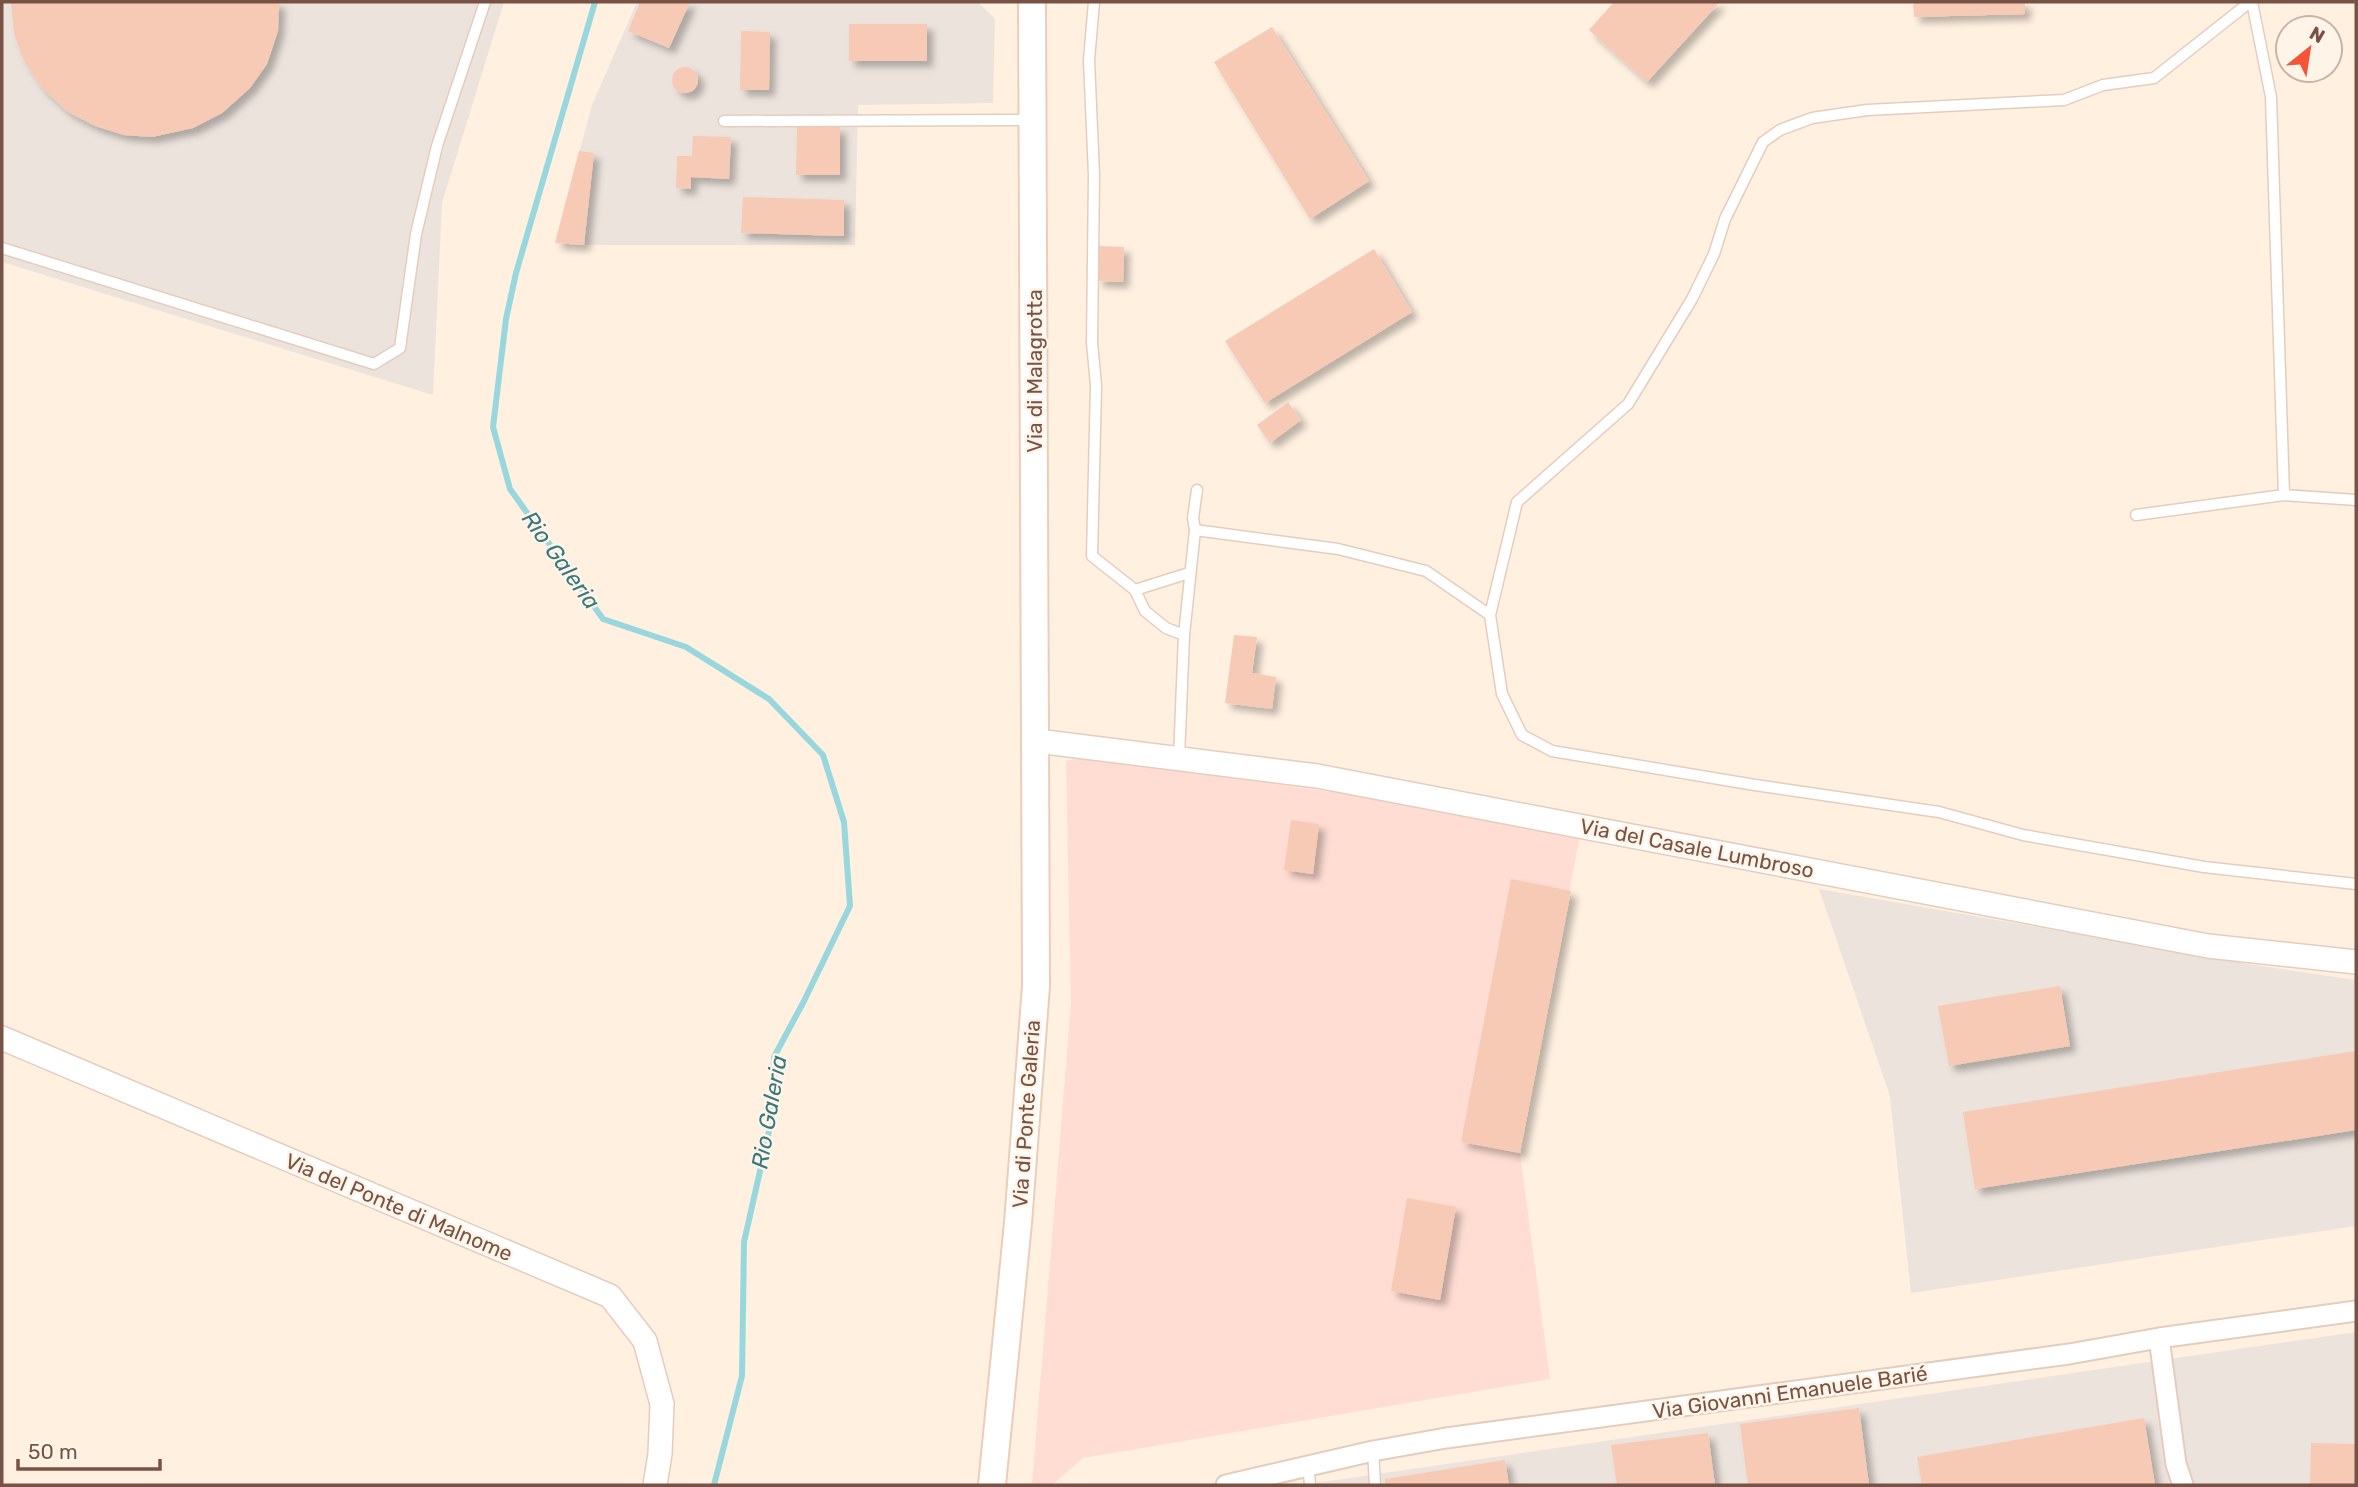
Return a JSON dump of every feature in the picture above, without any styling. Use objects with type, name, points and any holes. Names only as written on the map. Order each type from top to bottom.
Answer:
[{"type":"main road","name":"Via di Malagrotta","points":[[1032,2],[1037,741]]},
{"type":"main road","name":"Via di Ponte Galeria","points":[[992,1485],[1018,1223],[1036,986],[1037,741]]},
{"type":"street","name":"Via del Casale Lumbroso","points":[[1037,741],[1353,782],[2208,946],[2356,962]]},
{"type":"street","name":"Via del Ponte di Malnome","points":[[2,1038],[610,1296],[645,1341],[662,1404],[660,1454],[655,1485]]},
{"type":"street","name":"Via Giovanni Emanuele Barié","points":[[1226,1485],[1373,1451],[1446,1438],[2069,1354],[2160,1338],[2356,1311]]},
{"type":"street","points":[[2160,1338],[2176,1464],[2183,1485]]},
{"type":"lane","points":[[2,248],[374,364],[400,348],[416,234],[431,171],[485,2]]},
{"type":"lane","points":[[1094,2],[1088,60],[1094,175],[1092,343],[1096,385],[1092,556],[1135,590],[1145,611],[1166,628],[1184,635]]},
{"type":"lane","points":[[2284,495],[2271,97],[2251,2],[2154,78],[2104,85],[2064,100],[1867,110],[1812,118],[1780,130],[1763,142],[1725,219],[1714,254],[1692,299],[1628,404],[1517,502],[1490,615],[1502,694],[1522,735],[1552,751],[1727,781],[1940,812],[2023,835],[2204,867],[2356,884]]},
{"type":"lane","points":[[723,121],[1033,120]]},
{"type":"lane","points":[[1179,758],[1184,635],[1197,490]]},
{"type":"lane","points":[[2136,515],[2284,495],[2356,500]]},
{"type":"lane","points":[[1195,530],[1338,549],[1426,571],[1490,615]]},
{"type":"lane","points":[[1135,590],[1189,573]]},
{"type":"lane","points":[[1373,1451],[1376,1485]]},
{"type":"lane","points":[[1308,1465],[1310,1485]]},
{"type":"shaded area","points":[[2,2],[504,2],[442,203],[433,395],[2,262]]},
{"type":"shaded area","points":[[637,2],[978,2],[995,19],[993,103],[858,105],[855,245],[555,243],[592,105]]},
{"type":"shaded area","points":[[1084,757],[1367,797],[1580,835],[1520,1153],[1550,1379],[1083,1458],[1052,1485],[1032,1485],[1071,1003],[1066,761]]},
{"type":"shaded area","points":[[1819,889],[2248,964],[2356,980],[2356,1226],[1911,1293],[1890,1096]]},
{"type":"shaded area","points":[[2356,1332],[2356,1485],[1302,1485]]},
{"type":"building","points":[[11,2],[279,2],[278,31],[267,64],[250,88],[222,113],[193,128],[152,137],[124,135],[95,126],[68,112],[41,87],[23,59],[14,34]]},
{"type":"building","points":[[640,2],[690,2],[669,48],[628,31]]},
{"type":"building","points":[[1614,2],[1720,2],[1647,82],[1589,30]]},
{"type":"building","points":[[1913,2],[2025,2],[2025,14],[1914,17]]},
{"type":"building","points":[[849,24],[927,24],[927,61],[849,61]]},
{"type":"building","points":[[1272,27],[1369,181],[1310,219],[1214,62]]},
{"type":"building","points":[[741,31],[770,32],[769,90],[740,90]]},
{"type":"building","points":[[685,67],[694,71],[698,80],[694,89],[685,93],[676,89],[672,80],[676,71]]},
{"type":"building","points":[[797,127],[840,127],[840,175],[796,175]]},
{"type":"building","points":[[693,136],[731,137],[729,179],[691,177],[691,189],[676,188],[677,156],[692,156]]},
{"type":"building","points":[[579,151],[594,153],[584,245],[555,243]]},
{"type":"building","points":[[743,197],[844,200],[844,236],[741,233]]},
{"type":"building","points":[[1098,246],[1124,247],[1123,282],[1097,281]]},
{"type":"building","points":[[1374,249],[1412,312],[1265,403],[1225,341]]},
{"type":"building","points":[[1288,402],[1301,420],[1270,443],[1257,425]]},
{"type":"building","points":[[1234,635],[1257,637],[1252,673],[1276,677],[1272,709],[1225,703]]},
{"type":"building","points":[[1291,820],[1319,824],[1313,874],[1284,870]]},
{"type":"building","points":[[1511,879],[1571,891],[1520,1153],[1461,1142]]},
{"type":"building","points":[[2060,986],[2070,1046],[1949,1066],[1938,1006]]},
{"type":"building","points":[[2356,1051],[2356,1130],[1975,1189],[1963,1112]]},
{"type":"building","points":[[1407,1198],[1456,1207],[1440,1300],[1391,1291]]},
{"type":"building","points":[[1859,1408],[1869,1485],[1748,1485],[1740,1424]]},
{"type":"building","points":[[2144,1418],[2155,1485],[1922,1485],[1917,1457]]},
{"type":"building","points":[[1708,1433],[1715,1485],[1617,1485],[1611,1445]]},
{"type":"building","points":[[2311,1443],[2356,1444],[2356,1485],[2310,1485]]},
{"type":"building","points":[[1505,1460],[1509,1485],[1386,1485],[1385,1479]]},
{"type":"waterway","name":"Rio Galeria","points":[[595,2],[516,273],[506,319],[493,427],[510,489],[603,619],[686,647],[769,699],[823,755],[844,822],[850,906],[774,1057],[772,1118],[744,1242],[742,1376],[714,1485]]}]
